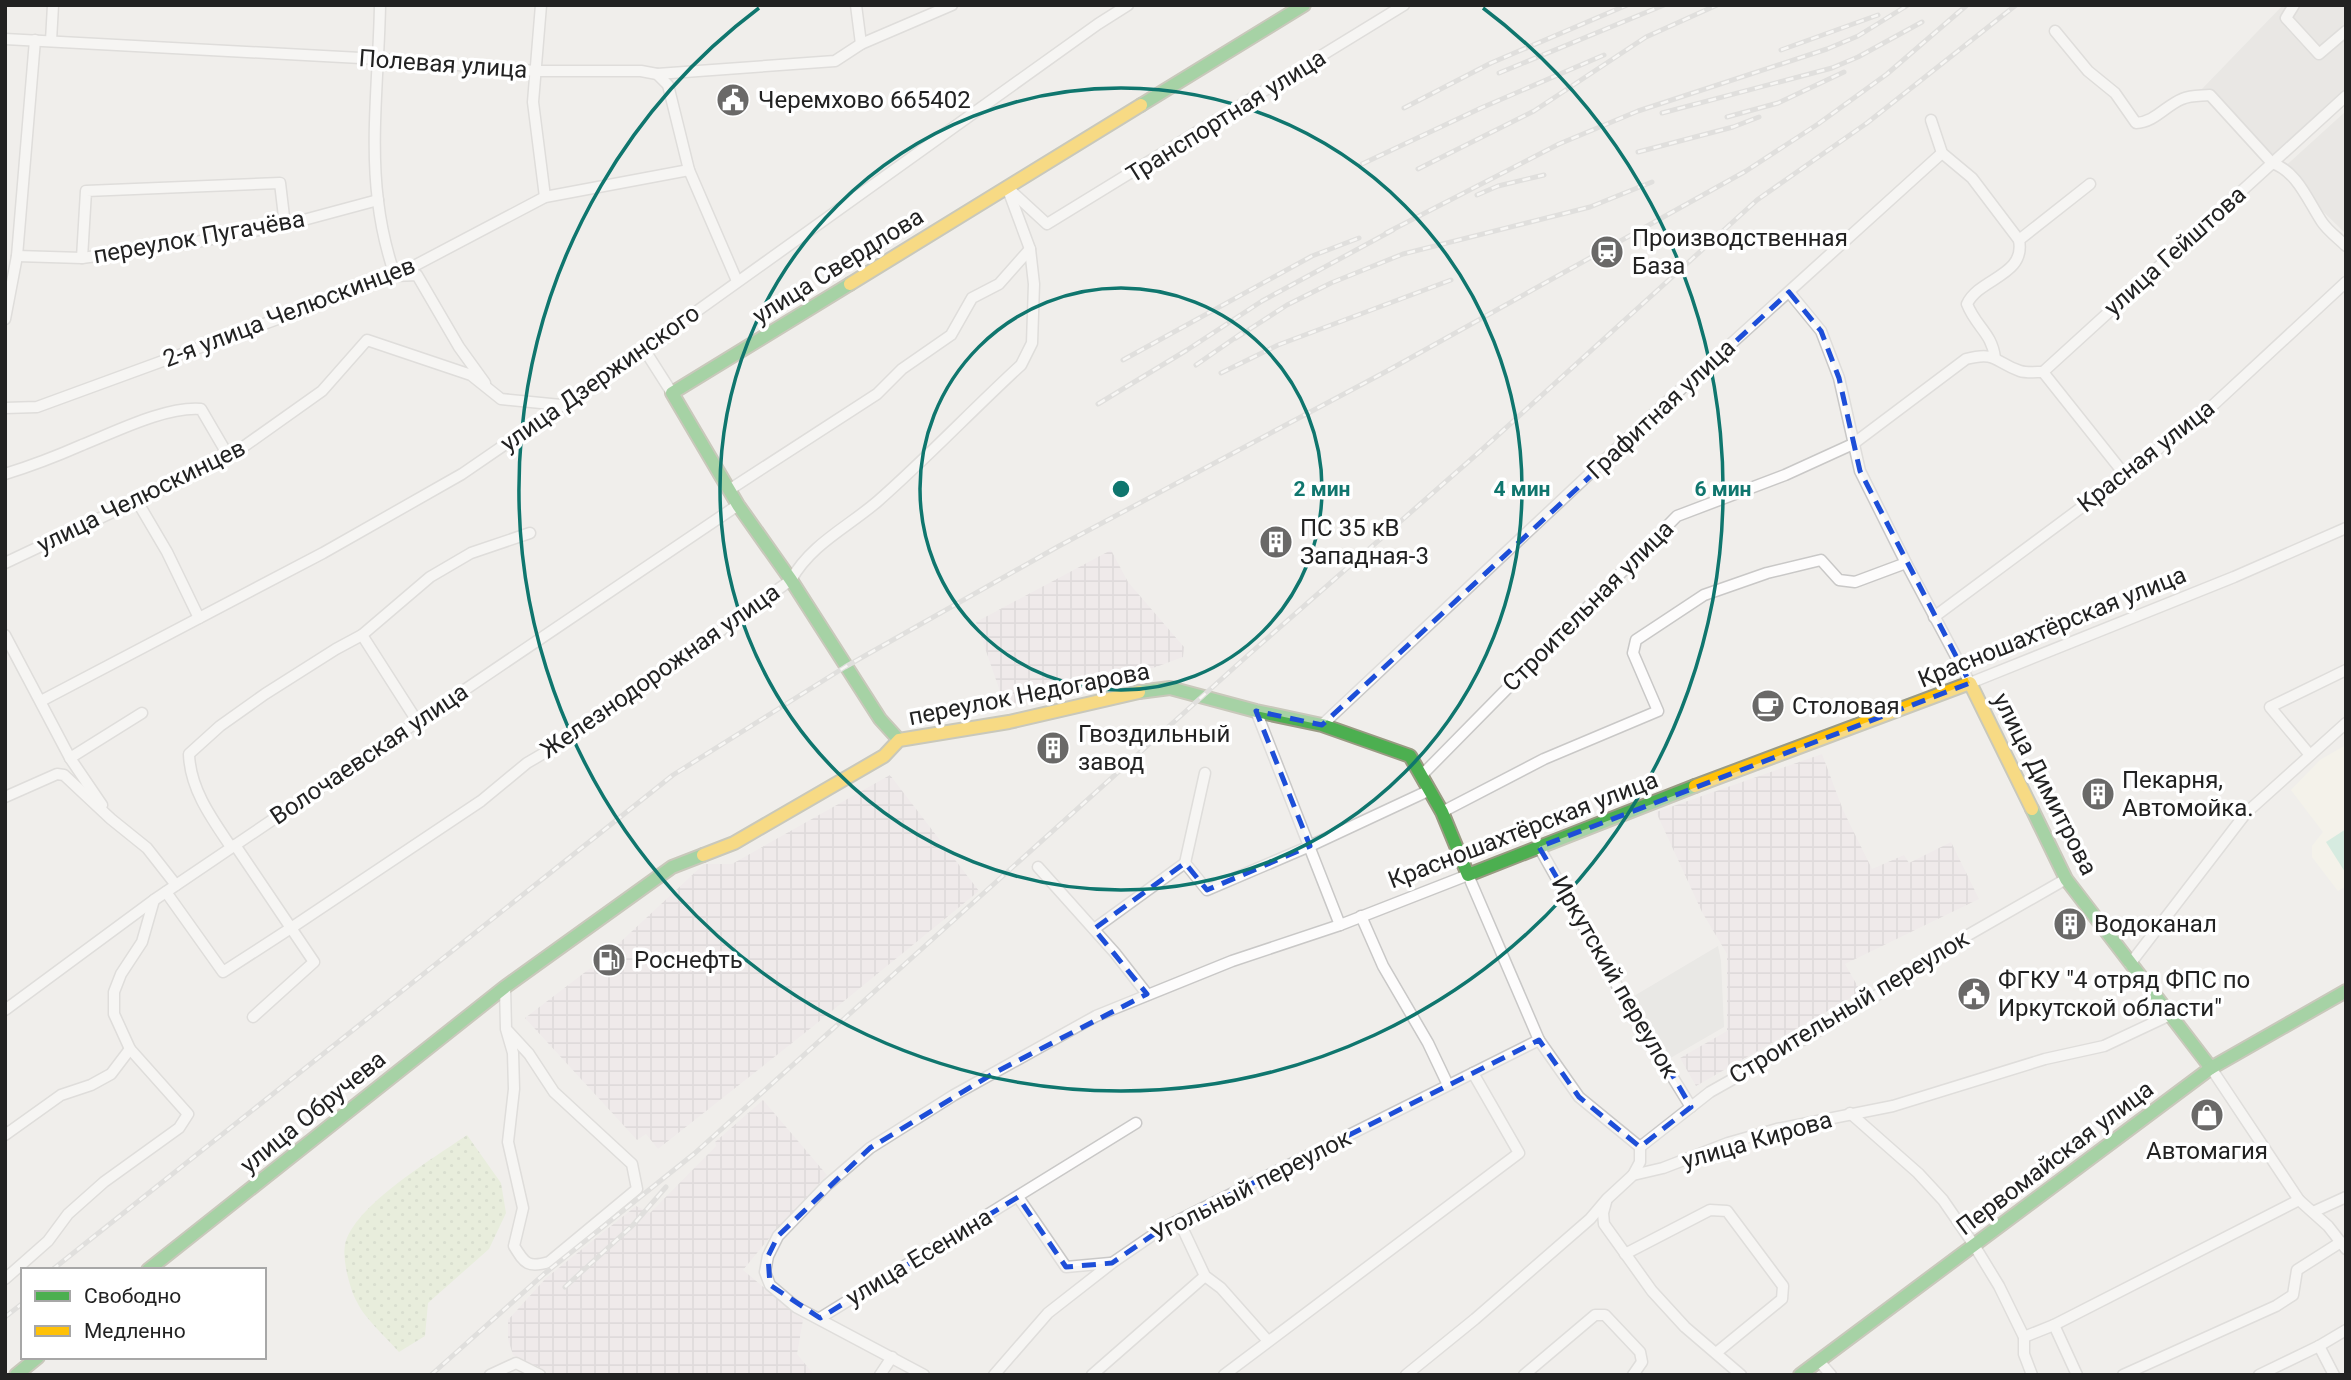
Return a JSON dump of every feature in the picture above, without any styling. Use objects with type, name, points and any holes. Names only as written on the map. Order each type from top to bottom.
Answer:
[{"type":"street","points":[[51,41],[53,5]]},
{"type":"street","points":[[380,5],[377,200],[395,276],[416,275],[487,388]]},
{"type":"street","points":[[541,5],[533,102],[545,197]]},
{"type":"street","points":[[856,5],[861,44]]},
{"type":"street","name":"Полевая улица","points":[[5,39],[379,59],[536,71],[641,71],[657,74],[835,61],[861,44],[952,5]]},
{"type":"street","name":"улица Дзержинского","points":[[41,701],[385,519],[462,474],[644,349],[1128,5]]},
{"type":"street","name":"улица Свердлова","points":[[672,393],[1304,5]]},
{"type":"street","name":"Транспортная улица","points":[[1007,187],[1047,224],[1405,5]]},
{"type":"street","points":[[2294,5],[2286,18],[2319,54],[2346,31]]},
{"type":"street","points":[[2055,31],[2088,71],[2115,93],[2136,122],[2147,122],[2179,100],[2192,95],[2210,95],[2272,163],[2285,167],[2324,224],[2346,246]]},
{"type":"street","points":[[5,319],[18,256],[34,40]]},
{"type":"street","points":[[657,74],[668,85],[689,170],[737,281]]},
{"type":"street","name":"улица Гейштова","points":[[2043,372],[2346,96]]},
{"type":"street","points":[[1931,120],[1942,153],[1972,178],[2019,240],[2019,258],[2004,273],[1970,297],[1967,304],[1974,319],[1993,342],[1995,358],[2021,372],[2043,372],[2125,475]]},
{"type":"street","name":"Графитная улица","points":[[1322,725],[1648,419],[1942,153]]},
{"type":"street","name":"2-я улица Челюскинцев","points":[[5,408],[37,407],[395,276],[545,197],[689,170]]},
{"type":"street","points":[[82,258],[86,191],[280,183],[285,225]]},
{"type":"street","points":[[2019,240],[2090,184]]},
{"type":"street","name":"Железнодорожная улица","points":[[166,892],[223,972],[481,801],[527,763],[578,733],[791,580],[797,569],[827,538],[877,502],[1021,365],[1032,343],[1034,284],[1030,249],[1007,187]]},
{"type":"street","name":"переулок Пугачёва","points":[[18,256],[82,258],[191,243],[285,225],[377,200]]},
{"type":"street","points":[[729,490],[877,394],[902,369],[951,335],[972,298],[999,284],[1030,249]]},
{"type":"street","name":"Красная улица","points":[[1934,617],[2210,408],[2346,282]]},
{"type":"street","name":"улица Димитрова","points":[[1789,292],[1821,331],[1839,378],[1860,471],[1970,683],[2066,879],[2211,1068],[2299,1200],[2343,1246]]},
{"type":"street","name":"улица Челюскинцев","points":[[5,563],[229,457],[322,391],[366,340],[471,375],[500,399],[561,405]]},
{"type":"street","points":[[644,349],[738,505],[791,580]]},
{"type":"street","name":"Строительная улица","points":[[1422,775],[1677,516],[1784,475],[1853,444],[1966,359],[1982,355],[1995,358]]},
{"type":"street","points":[[5,474],[139,422],[190,408],[201,409],[229,457]]},
{"type":"street","points":[[137,501],[167,552],[199,618]]},
{"type":"street","name":"Волочаевская улица","points":[[5,1010],[154,900],[738,505]]},
{"type":"street","name":"Красношахтёрская улица","points":[[820,1318],[796,1307],[770,1285],[765,1272],[768,1256],[778,1236],[827,1185],[870,1148],[954,1095],[1096,1016],[1232,961],[1340,925],[1970,683],[2346,528]]},
{"type":"street","points":[[253,1017],[314,962],[205,810],[190,772],[189,754],[220,726],[265,694],[362,635],[430,577],[471,553],[530,533]]},
{"type":"street","points":[[1442,812],[1545,759],[1658,711],[1633,653],[1636,640],[1704,595],[1767,573],[1821,560],[1839,580],[1855,582],[1906,563]]},
{"type":"street","name":"переулок Недогарова","points":[[791,580],[880,719],[899,740]]},
{"type":"street","points":[[5,635],[70,758],[111,819]]},
{"type":"street","points":[[362,635],[417,721]]},
{"type":"street","points":[[2310,755],[2270,707],[2346,670]]},
{"type":"street","name":"переулок Недогарова","points":[[505,986],[672,867],[745,836],[884,756],[899,740],[1009,722],[1150,689],[1170,688],[1322,725],[1410,756],[1442,812],[1539,1040],[1579,1097],[1640,1147]]},
{"type":"street","points":[[1256,711],[1340,925]]},
{"type":"street","points":[[70,758],[142,713]]},
{"type":"street","points":[[2130,964],[2246,813],[2346,723]]},
{"type":"street","points":[[1094,929],[1185,863],[1205,773]]},
{"type":"street","points":[[5,797],[57,774],[64,775],[147,848],[176,885]]},
{"type":"street","points":[[1185,863],[1207,890],[1430,790]]},
{"type":"street","name":"Иркутский переулок","points":[[1539,847],[1628,1004],[1691,1107]]},
{"type":"street","points":[[1038,867],[1094,929],[1147,994]]},
{"type":"street","name":"Строительный переулок","points":[[1640,1147],[1691,1107],[1746,1070],[1818,1031],[1887,989],[1942,950],[2066,879]]},
{"type":"street","points":[[5,1279],[48,1241],[68,1214],[104,1182],[179,1128],[188,1114],[130,1049],[114,1014],[114,992],[121,974],[142,942],[154,900]]},
{"type":"street","points":[[1361,916],[1383,966],[1429,1043],[1448,1085]]},
{"type":"street","points":[[505,986],[506,1029],[513,1053],[514,1089],[508,1142],[523,1208],[514,1246],[524,1262],[536,1266],[549,1262],[638,1189],[632,1164],[554,1092],[528,1054],[506,1029]]},
{"type":"street","name":"улица Обручева","points":[[152,1268],[505,986]]},
{"type":"street","name":"Первомайская улица","points":[[1800,1375],[2211,1068],[2346,991]]},
{"type":"street","name":"улица Кирова","points":[[1406,1375],[1590,1219],[1633,1175],[1663,1168],[1728,1143],[1777,1129],[1893,1106],[2045,1059],[2104,1046],[2170,1015]]},
{"type":"street","name":"Угольный переулок","points":[[994,1375],[1048,1313],[1112,1263],[1163,1228],[1539,1040]]},
{"type":"street","points":[[5,1135],[61,1095],[91,1085],[111,1074],[130,1049]]},
{"type":"street","points":[[1224,1375],[1519,1153],[1473,1073]]},
{"type":"street","points":[[1850,1113],[1918,1173],[1943,1200],[2000,1286],[2024,1337],[2024,1354],[2032,1375]]},
{"type":"street","points":[[1112,1263],[1066,1267],[1018,1197],[1136,1123]]},
{"type":"street","points":[[1633,1175],[1640,1161],[1640,1147]]},
{"type":"street","name":"улица Есенина","points":[[820,1318],[922,1253],[1018,1197]]},
{"type":"street","points":[[2313,1212],[2346,1197]]},
{"type":"street","points":[[1607,1199],[1602,1213],[1604,1224],[1652,1292],[1685,1326],[1741,1375]]},
{"type":"street","points":[[2024,1337],[2054,1325],[2299,1200]]},
{"type":"street","points":[[1625,1254],[1710,1210],[1727,1211],[1783,1286],[1782,1299],[1716,1353]]},
{"type":"street","points":[[1180,1221],[1205,1276],[1221,1288],[1268,1341]]},
{"type":"street","points":[[2123,1375],[2276,1307],[2293,1295],[2297,1270],[2343,1246]]},
{"type":"street","points":[[1092,1375],[1205,1276]]},
{"type":"street","points":[[1524,1375],[1595,1315],[1605,1315],[1614,1322],[1640,1352],[1642,1362],[1633,1375]]},
{"type":"street","points":[[820,1318],[924,1375]]},
{"type":"street","points":[[2054,1325],[2077,1375]]},
{"type":"street","points":[[2259,1375],[2346,1330]]},
{"type":"street","points":[[2319,1346],[2334,1375]]},
{"type":"street","points":[[880,1375],[892,1357]]},
{"type":"street","points":[[16,1375],[36,1359]]},
{"type":"street","points":[[1819,1361],[1831,1375]]},
{"type":"street","points":[[490,1375],[516,1363],[540,1375]]},
{"type":"highlighted area","points":[[1789,292],[1821,331],[1839,378],[1860,471],[1970,683],[1539,847],[1691,1107],[1640,1147],[1579,1097],[1539,1040],[1163,1228],[1112,1263],[1066,1267],[1018,1197],[820,1318],[770,1285],[768,1256],[778,1236],[870,1148],[994,1073],[1147,994],[1094,929],[1185,863],[1207,890],[1310,846],[1256,711],[1322,725]]},
{"type":"shaded area","points":[[2283,5],[2346,5],[2346,89],[2268,159],[2200,91]]},
{"type":"shaded area","points":[[2346,111],[2346,234],[2281,170]]},
{"type":"shaded area","points":[[1111,550],[1128,582],[1184,647],[1183,657],[1156,667],[1005,706],[976,622]]},
{"type":"shaded area","points":[[2346,745],[2346,886],[2338,891],[2312,857],[2312,846],[2323,832],[2291,790],[2320,760]]},
{"type":"shaded area","points":[[1822,754],[1843,810],[1872,869],[1904,855],[1909,863],[1951,842],[1979,899],[1845,964],[1861,992],[1696,1086],[1680,1058],[1727,1031],[1727,954],[1702,912],[1656,812]]},
{"type":"shaded area","points":[[890,775],[979,891],[658,1149],[646,1134],[637,1140],[525,1018],[601,960],[704,864],[732,864]]},
{"type":"shaded area","points":[[1718,946],[1724,1027],[1667,1060],[1634,996]]},
{"type":"shaded area","points":[[763,1100],[827,1175],[743,1270],[803,1320],[797,1354],[814,1375],[555,1375],[513,1355],[508,1339],[508,1320],[546,1278],[636,1206],[650,1213],[716,1146],[715,1142]]},
{"type":"green space","points":[[2346,829],[2346,871],[2345,872],[2326,842]]},
{"type":"green space","points":[[467,1135],[501,1183],[506,1213],[489,1249],[428,1303],[425,1336],[399,1352],[370,1321],[357,1302],[347,1274],[345,1245],[351,1230],[378,1199]]},
{"type":"railway","points":[[1404,108],[1491,63],[1627,5]]},
{"type":"railway","points":[[1499,73],[1664,5]]},
{"type":"railway","points":[[1418,169],[1534,111],[1646,37],[1717,5]]},
{"type":"railway","points":[[1386,233],[1559,144],[1638,111],[1827,49],[1858,36],[1908,5]]},
{"type":"railway","points":[[55,1268],[673,775],[845,667],[1059,546],[1387,371],[1746,171],[1887,74],[1967,5]]},
{"type":"railway","points":[[431,1375],[544,1274],[695,1153],[1246,657],[1476,455],[1757,200],[1867,123],[2016,5]]},
{"type":"railway","points":[[1781,50],[1878,15]]},
{"type":"railway","points":[[1662,113],[1832,68],[1922,22]]},
{"type":"railway","points":[[1362,164],[1481,108],[1604,55]]},
{"type":"railway","points":[[1727,117],[1778,103],[1844,72]]},
{"type":"railway","points":[[1638,152],[1733,127],[1759,117]]},
{"type":"railway","points":[[1477,195],[1498,186],[1544,175]]},
{"type":"railway","points":[[1236,338],[1287,305],[1331,283],[1403,254],[1590,207],[1652,182]]},
{"type":"railway","points":[[1098,404],[1262,301],[1393,230]]},
{"type":"railway","points":[[1123,360],[1312,256],[1359,238]]},
{"type":"railway","points":[[1221,373],[1278,345],[1451,280]]},
{"type":"railway","points":[[1196,365],[1242,333]]},
{"type":"railway","points":[[565,1287],[633,1225],[666,1187]]},
{"type":"railway","points":[[5,1317],[21,1305]]},
{"type":"traffic: fast","points":[[1141,105],[1304,5]]},
{"type":"traffic: fast","points":[[850,284],[672,393],[738,505],[791,580],[880,719],[899,740]]},
{"type":"traffic: fast","points":[[1139,692],[1170,688],[1322,725],[1410,756],[1442,812],[1468,875],[1695,786]]},
{"type":"traffic: fast","points":[[2032,809],[2066,879],[2211,1068]]},
{"type":"traffic: fast","points":[[151,1268],[505,987],[672,867],[703,855]]},
{"type":"traffic: fast","points":[[1800,1375],[2211,1068],[2346,991]]},
{"type":"traffic: fast","points":[[16,1375],[36,1359]]},
{"type":"traffic: slow","points":[[850,284],[1141,105]]},
{"type":"traffic: slow","points":[[1695,786],[1970,683],[2032,809]]},
{"type":"traffic: slow","points":[[703,855],[734,843],[884,756],[899,740],[1009,722],[1139,692]]},
{"type":"place","name":"Черемхово 665402","points":[[733,100]]},
{"type":"place","name":"Производственная База","points":[[1607,252]]},
{"type":"place","name":"ПС 35 кВ Западная-3","points":[[1276,542]]},
{"type":"place","name":"Столовая","points":[[1768,706]]},
{"type":"place","name":"Гвоздильный завод","points":[[1053,748]]},
{"type":"place","name":"Пекарня, Автомойка.","points":[[2098,794]]},
{"type":"place","name":"Водоканал","points":[[2070,924]]},
{"type":"place","name":"Роснефть","points":[[609,960]]},
{"type":"place","name":"ФГКУ \"4 отряд ФПС по Иркутской области\"","points":[[1974,994]]},
{"type":"place","name":"Автомагия","points":[[2207,1115]]}]
